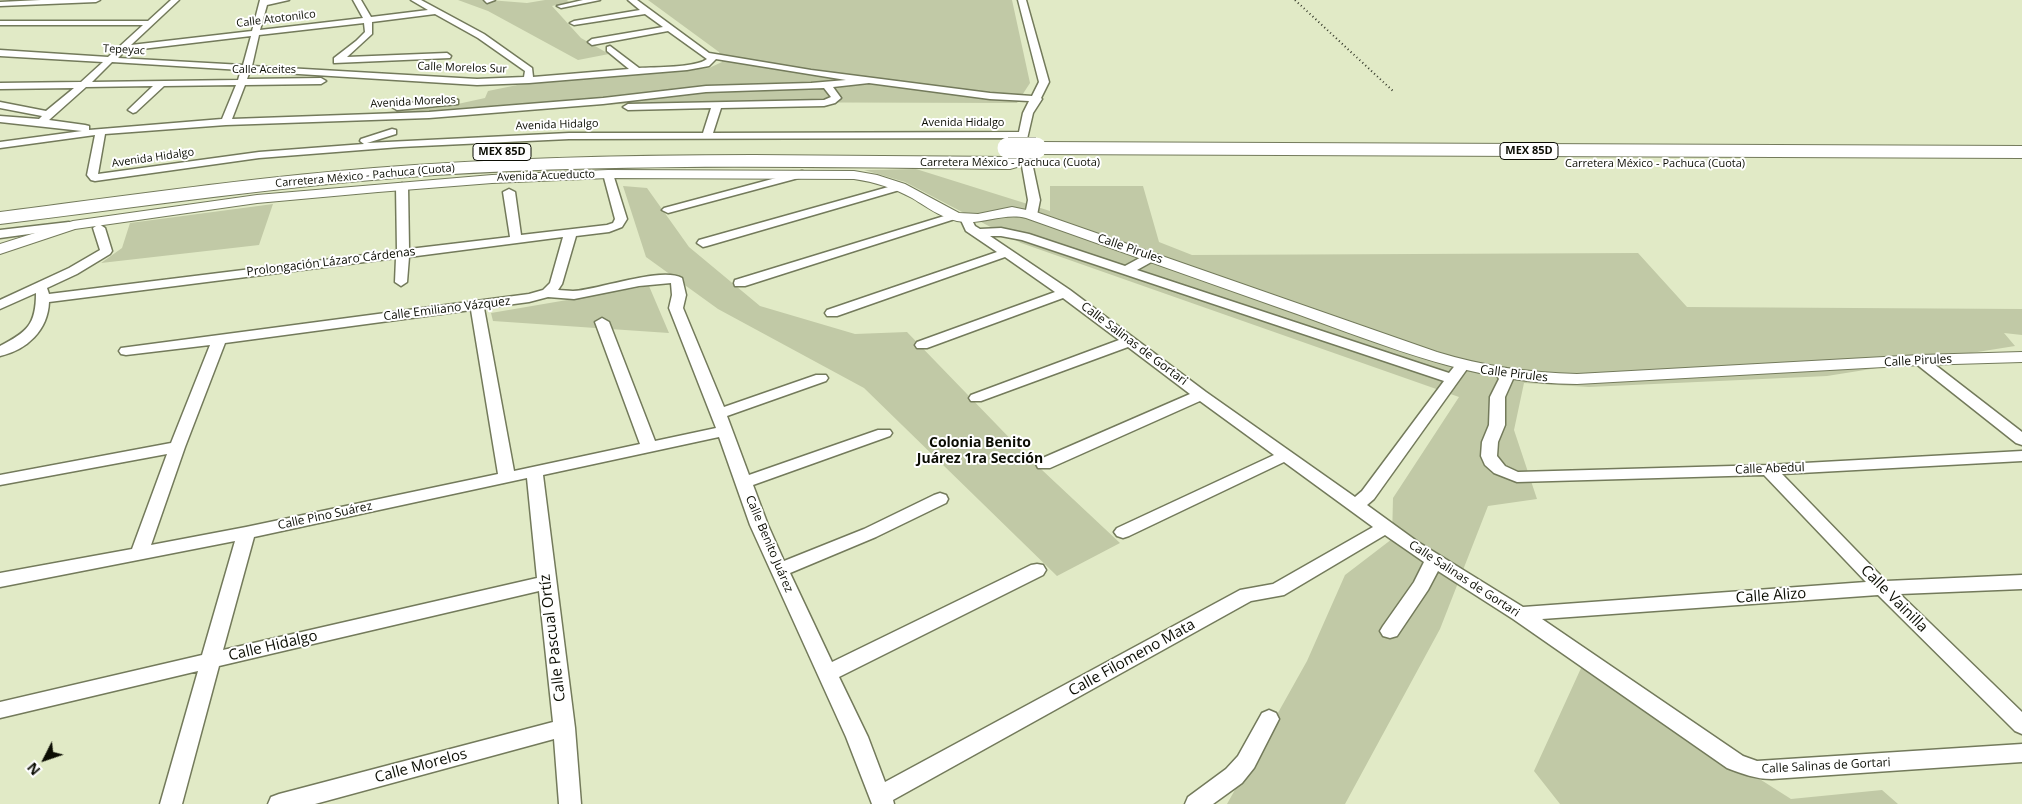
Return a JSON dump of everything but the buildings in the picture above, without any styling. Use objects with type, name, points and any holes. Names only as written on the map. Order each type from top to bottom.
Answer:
[{"type":"highway","name":"Carretera México - Pachuca (Cuota)","points":[[0,204],[382,160],[498,152],[665,148],[1009,155]]},
{"type":"highway","name":"Carretera México - Pachuca (Cuota)","points":[[0,218],[323,179],[496,166],[1009,155],[1032,149],[2022,152]]},
{"type":"highway","name":"Carretera México - Pachuca (Cuota)","points":[[1032,149],[2022,165]]},
{"type":"street","points":[[0,4],[96,0]]},
{"type":"street","points":[[0,119],[45,118],[175,0]]},
{"type":"street","points":[[226,122],[247,67],[263,1],[285,0]]},
{"type":"street","points":[[325,71],[369,32],[368,20],[357,0]]},
{"type":"street","points":[[415,0],[500,48],[529,70],[529,80]]},
{"type":"street","points":[[487,1],[491,0]]},
{"type":"street","points":[[561,6],[596,0]]},
{"type":"street","points":[[632,0],[707,59]]},
{"type":"street","points":[[1022,0],[1044,82],[1037,99],[1028,113],[1032,149],[1024,155],[1031,179],[1034,200],[1032,215]]},
{"type":"street","points":[[574,23],[647,11]]},
{"type":"street","name":"Calle Atotonilco","points":[[121,49],[434,12]]},
{"type":"street","points":[[0,23],[150,23]]},
{"type":"street","points":[[592,42],[670,28]]},
{"type":"street","points":[[610,48],[637,72]]},
{"type":"street","name":"Tepeyac","points":[[0,53],[247,67]]},
{"type":"street","points":[[337,60],[447,56]]},
{"type":"street","name":"Avenida Morelos","points":[[707,59],[990,96],[1037,99]]},
{"type":"street","name":"Calle Morelos Sur","points":[[247,67],[478,82],[637,72],[707,59]]},
{"type":"street","name":"Calle Aceites","points":[[0,86],[318,80],[502,85],[478,82]]},
{"type":"street","name":"Avenida Morelos","points":[[0,145],[101,131],[226,122],[430,115],[603,102],[706,88],[827,85],[867,81]]},
{"type":"street","points":[[133,110],[162,83]]},
{"type":"street","points":[[565,111],[832,101],[836,98],[827,85]]},
{"type":"street","points":[[302,119],[350,111],[456,102]]},
{"type":"street","points":[[707,136],[717,104]]},
{"type":"street","points":[[0,105],[101,131]]},
{"type":"street","name":"Avenida Hidalgo","points":[[101,131],[92,174],[95,178],[259,156],[337,149],[568,136],[707,136],[1032,149]]},
{"type":"street","points":[[337,149],[392,132]]},
{"type":"street","name":"Avenida Acueducto","points":[[0,249],[73,225],[257,199],[492,178],[608,174],[802,174],[864,176],[898,187],[960,217]]},
{"type":"street","name":"Prolongación Lázaro Cárdenas","points":[[42,292],[403,253],[608,228],[618,225],[621,219],[608,174]]},
{"type":"street","points":[[668,210],[802,174]]},
{"type":"street","points":[[401,282],[403,253],[402,186]]},
{"type":"street","points":[[704,243],[898,187]]},
{"type":"street","points":[[509,192],[516,239]]},
{"type":"street","name":"Calle Pirules","points":[[960,217],[985,218],[1014,212],[1032,215],[1462,366],[1504,375],[1546,379],[1606,378],[1920,360],[2022,357]]},
{"type":"street","points":[[740,283],[960,217]]},
{"type":"street","name":"Calle Salinas de Gortari","points":[[960,217],[977,233],[1065,293],[1201,395],[1434,561],[1520,614],[1710,746],[1747,767],[1772,770],[2022,753]]},
{"type":"street","name":"Avenida Acueducto","points":[[0,261],[99,228],[119,219]]},
{"type":"street","points":[[0,234],[73,225]]},
{"type":"street","points":[[0,305],[42,292],[106,251],[99,228]]},
{"type":"street","points":[[548,293],[556,284],[571,232]]},
{"type":"street","name":"Calle Pirules","points":[[977,233],[1001,232],[1026,237],[1452,379]]},
{"type":"street","points":[[832,313],[1006,254]]},
{"type":"street","points":[[1126,271],[1151,257]]},
{"type":"street","name":"Calle Emiliano Vázquez","points":[[126,351],[529,298],[548,293],[574,295],[639,282],[674,279]]},
{"type":"street","name":"Calle Benito Juárez","points":[[674,279],[677,281],[679,295],[676,308],[722,423],[743,483],[779,570],[828,673],[882,800]]},
{"type":"street","points":[[0,352],[31,334],[39,326],[42,292]]},
{"type":"street","points":[[922,345],[1065,293]]},
{"type":"street","points":[[477,305],[507,477]]},
{"type":"street","points":[[602,322],[649,447]]},
{"type":"street","points":[[139,554],[177,447],[219,340]]},
{"type":"street","points":[[976,398],[1130,341]]},
{"type":"street","points":[[1920,360],[2022,440]]},
{"type":"street","points":[[1356,505],[1368,494],[1462,366]]},
{"type":"street","name":"Calle Abedul","points":[[1504,375],[1506,379],[1497,398],[1496,428],[1490,440],[1488,455],[1492,463],[1501,472],[1517,478],[1768,470],[2022,456]]},
{"type":"street","name":"Calle Pino Suárez","points":[[0,580],[246,533],[649,447],[722,423],[821,378]]},
{"type":"street","points":[[1044,464],[1201,395]]},
{"type":"street","points":[[2001,424],[2022,423]]},
{"type":"street","points":[[743,483],[884,433]]},
{"type":"street","points":[[0,480],[177,447]]},
{"type":"street","points":[[1123,532],[1287,455]]},
{"type":"street","name":"Calle Vainilla","points":[[1768,470],[1882,588],[2022,725]]},
{"type":"street","name":"Calle Pascual Ortíz","points":[[534,471],[564,728],[570,804]]},
{"type":"street","points":[[779,570],[870,533],[940,499]]},
{"type":"street","name":"Calle Filomeno Mata","points":[[882,800],[1247,595],[1277,590],[1386,527]]},
{"type":"street","points":[[171,804],[246,533]]},
{"type":"street","points":[[1390,631],[1422,585],[1434,561]]},
{"type":"street","points":[[828,673],[1037,570]]},
{"type":"street","name":"Calle Hidalgo","points":[[0,710],[547,582]]},
{"type":"street","name":"Calle Alizo","points":[[1520,614],[1882,588],[2022,582]]},
{"type":"street","points":[[1196,804],[1234,776],[1246,762],[1269,719]]},
{"type":"street","name":"Calle Morelos","points":[[279,804],[564,728]]},
{"type":"green space","points":[[458,0],[527,3],[545,0],[567,0],[569,2],[552,6],[581,38],[609,54],[578,60],[488,11]]},
{"type":"green space","points":[[648,0],[1012,0],[1030,83],[1017,103],[657,102],[207,127],[444,107],[485,98],[488,91],[532,82],[709,68],[722,62],[719,52]]},
{"type":"green space","points":[[916,169],[1050,211],[1050,186],[1143,186],[1159,242],[1192,255],[1638,253],[1687,307],[2022,309],[2022,335],[2004,333],[2015,346],[1827,376],[1589,387],[1524,383],[1514,430],[1537,499],[1488,506],[1440,629],[1345,804],[1227,804],[1307,661],[1345,575],[1392,539],[1393,498],[1459,397],[1021,243],[905,182],[864,170]]},
{"type":"green space","points":[[623,186],[647,188],[689,247],[760,306],[855,334],[907,332],[1026,455],[1120,543],[1057,576],[864,388],[718,309],[646,257]]},
{"type":"green space","points":[[273,204],[259,245],[101,263],[122,248],[130,223]]},
{"type":"green space","points":[[649,286],[669,333],[493,321],[491,313]]},
{"type":"green space","points":[[1582,666],[1791,799],[1882,790],[1898,804],[1560,804],[1534,771]]},
{"type":"railway","points":[[1295,0],[1393,91]]},
{"type":"district","name":"Colonia Benito Juárez 1ra Sección","points":[[980,452]]}]
